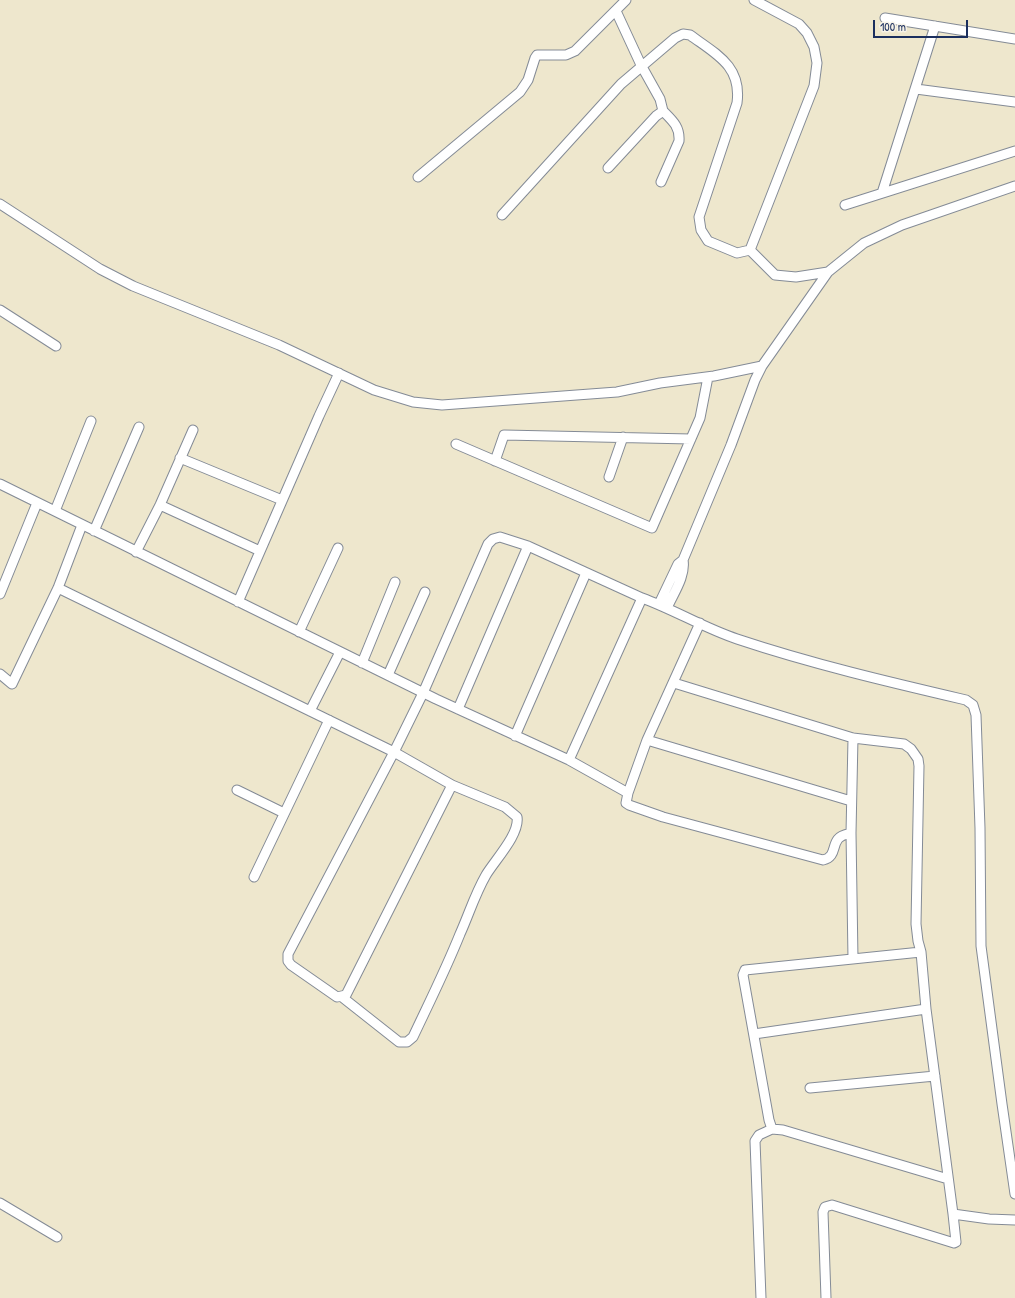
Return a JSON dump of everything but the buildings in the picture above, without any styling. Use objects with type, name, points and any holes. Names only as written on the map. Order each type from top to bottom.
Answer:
[{"type":"street","points":[[418,177],[520,92],[528,80],[537,55],[566,54],[575,51],[626,0]]},
{"type":"street","points":[[750,250],[814,86],[817,63],[814,47],[807,33],[799,24],[754,0]]},
{"type":"street","points":[[616,11],[660,99],[663,111],[675,123],[680,135],[679,141],[661,182]]},
{"type":"street","points":[[885,18],[1015,38]]},
{"type":"street","points":[[882,193],[935,26]]},
{"type":"street","points":[[502,215],[621,84],[675,38],[683,34],[690,35],[725,61],[737,82],[738,92],[737,103],[699,217],[701,230],[708,241],[737,253],[750,250]]},
{"type":"street","points":[[916,88],[1015,102]]},
{"type":"street","points":[[608,168],[656,116],[663,111]]},
{"type":"street","points":[[845,204],[1015,151]]},
{"type":"street","points":[[663,606],[678,564],[683,560],[755,380],[762,366],[828,272],[864,243],[902,225],[1015,186]]},
{"type":"street","points":[[0,204],[100,269],[133,286],[279,345],[374,390],[414,402],[442,405],[617,392],[660,383],[708,377],[762,366]]},
{"type":"street","points":[[750,250],[776,275],[796,277],[828,272]]},
{"type":"street","points":[[0,310],[56,346]]},
{"type":"street","points":[[238,602],[319,416],[340,373]]},
{"type":"street","points":[[456,444],[652,528],[700,418],[708,377]]},
{"type":"street","points":[[55,512],[91,421]]},
{"type":"street","points":[[94,531],[139,427]]},
{"type":"street","points":[[136,552],[160,505],[193,430]]},
{"type":"street","points":[[495,461],[504,435],[691,439]]},
{"type":"street","points":[[609,477],[624,437]]},
{"type":"street","points":[[180,458],[282,500]]},
{"type":"street","points":[[0,484],[423,693],[569,760],[628,793]]},
{"type":"street","points":[[0,594],[37,503]]},
{"type":"street","points":[[160,505],[260,551]]},
{"type":"street","points":[[0,674],[12,684],[58,588],[82,525]]},
{"type":"street","points":[[58,588],[394,752],[452,784],[505,807],[517,817],[518,822],[513,835],[486,875],[413,1037],[407,1042],[399,1042],[342,997],[337,997],[291,965],[288,961],[288,954],[394,752],[423,693],[488,544],[493,539],[500,537],[528,546],[642,598],[736,638],[813,662],[966,700],[973,705],[976,715],[980,828],[981,946],[1015,1194]]},
{"type":"street","points":[[458,709],[528,546]]},
{"type":"street","points":[[299,632],[338,548]]},
{"type":"street","points":[[515,736],[586,572]]},
{"type":"street","points":[[362,663],[395,582]]},
{"type":"street","points":[[388,675],[425,592]]},
{"type":"street","points":[[569,760],[642,598]]},
{"type":"street","points":[[700,623],[647,740],[628,793],[626,803],[629,806],[663,817],[823,860],[832,856],[837,840],[840,837],[851,833]]},
{"type":"street","points":[[310,711],[340,652]]},
{"type":"street","points":[[674,683],[853,738],[904,744],[911,749],[918,759],[916,924],[921,952],[926,1009],[956,1242],[954,1243],[832,1205],[825,1207],[823,1212],[826,1298]]},
{"type":"street","points":[[254,877],[329,720]]},
{"type":"street","points":[[853,738],[851,801],[853,959]]},
{"type":"street","points":[[647,740],[851,801]]},
{"type":"street","points":[[342,997],[346,995],[452,784]]},
{"type":"street","points":[[237,790],[284,814]]},
{"type":"street","points":[[772,1129],[769,1120],[743,975],[745,970],[921,952]]},
{"type":"street","points":[[754,1034],[926,1009]]},
{"type":"street","points":[[810,1088],[935,1076]]},
{"type":"street","points":[[761,1298],[755,1141],[759,1135],[772,1129],[783,1130],[948,1179]]},
{"type":"street","points":[[0,1203],[57,1237]]},
{"type":"street","points":[[953,1214],[989,1219],[1015,1220]]}]
